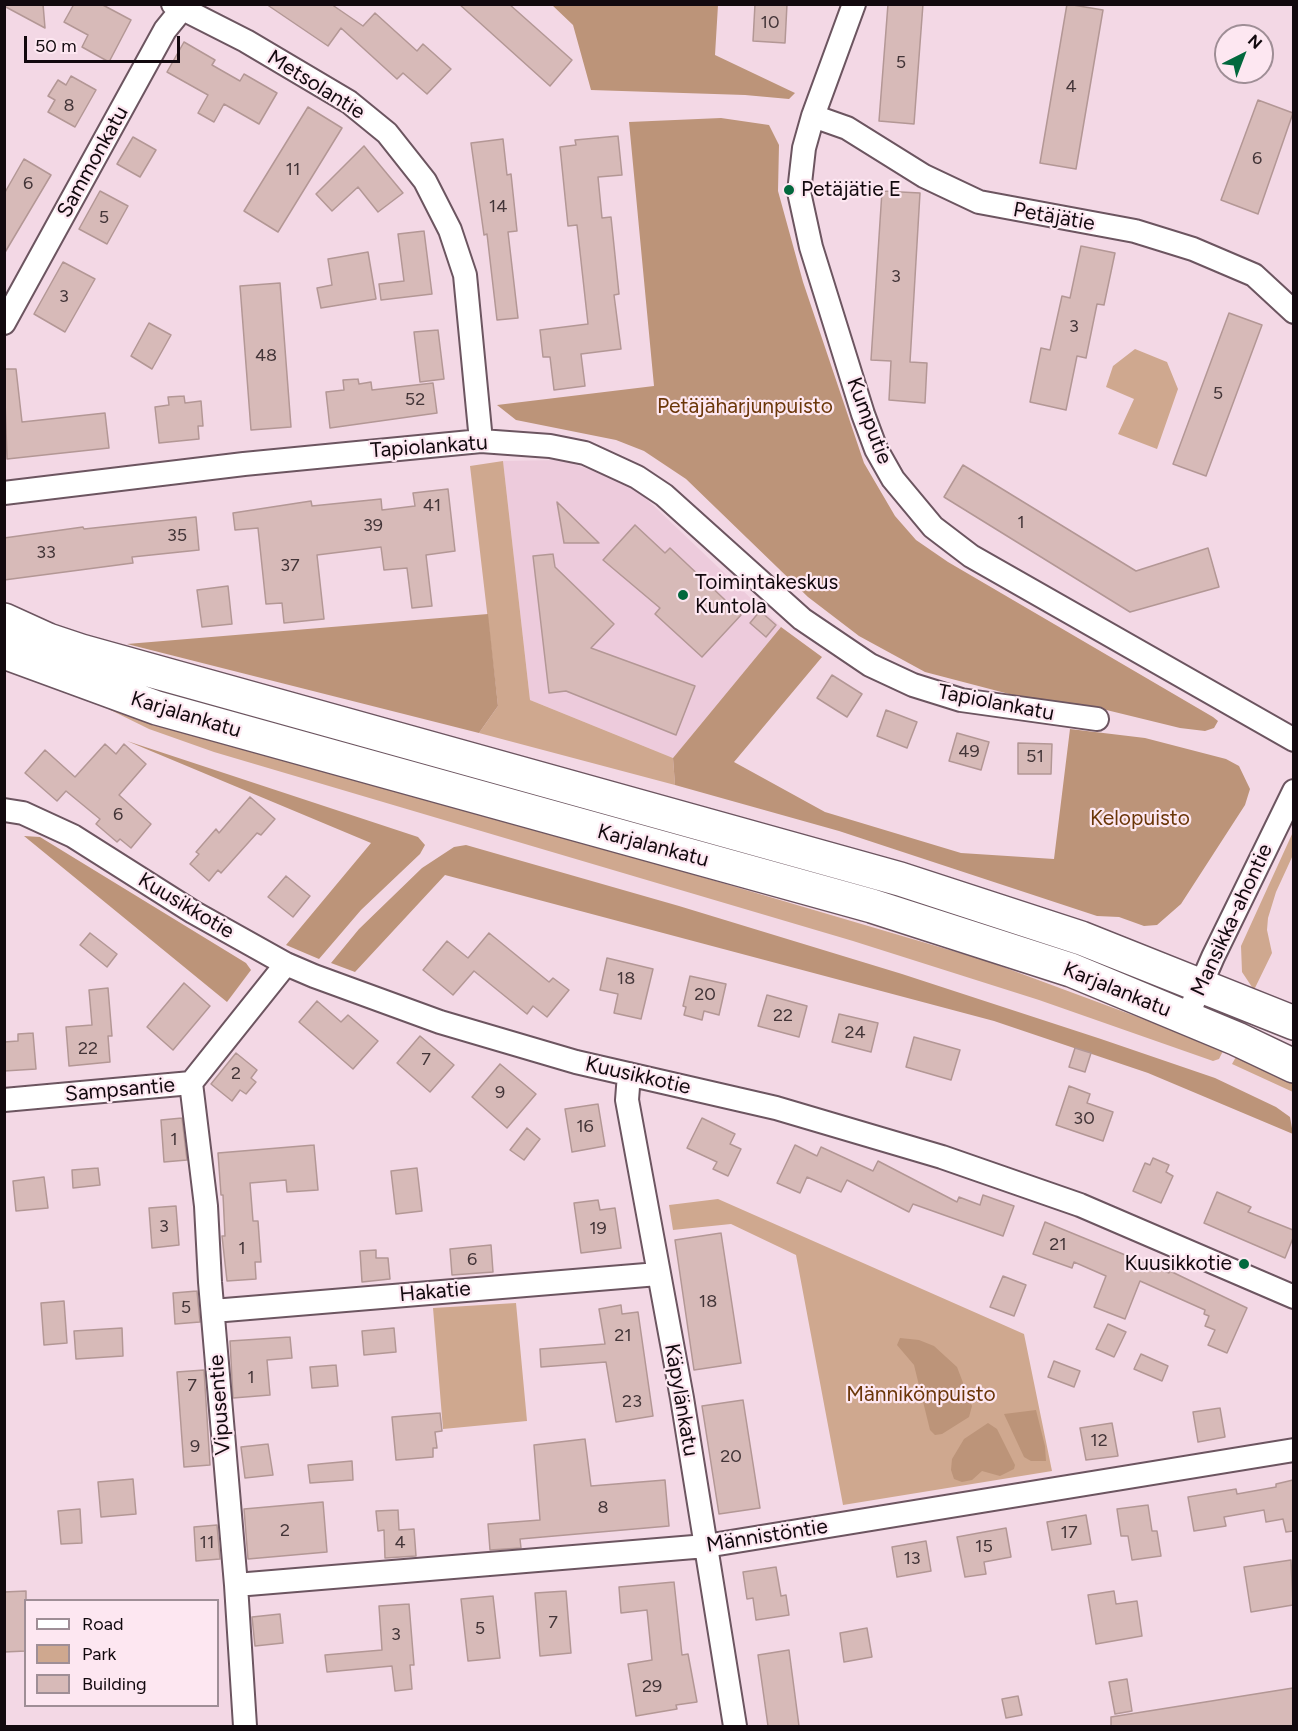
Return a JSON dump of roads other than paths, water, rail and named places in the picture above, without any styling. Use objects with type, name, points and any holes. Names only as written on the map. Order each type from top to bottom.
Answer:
[{"type":"main road","name":"Karjalankatu","points":[[4,620],[48,640],[81,651],[900,879],[1071,935],[1201,984],[1293,1023]]},
{"type":"main road","name":"Karjalankatu","points":[[4,652],[157,708],[872,906],[1071,970],[1187,1017],[1293,1066]]},
{"type":"street","name":"Kumputie","points":[[854,4],[813,116],[800,170],[799,192],[803,218],[862,414],[876,449],[893,479],[913,506],[933,527],[971,556],[1293,740]]},
{"type":"street","name":"Sammonkatu","points":[[4,323],[180,6]]},
{"type":"street","name":"Metsolantie","points":[[180,6],[321,84],[368,116],[407,157],[424,181],[450,230],[465,275],[481,441]]},
{"type":"street","name":"Petäjätie","points":[[813,116],[847,128],[924,176],[979,202],[1135,231],[1193,249],[1254,275],[1293,312]]},
{"type":"street","name":"Tapiolankatu","points":[[4,493],[244,464],[481,441],[550,446],[585,453],[638,477],[664,495],[802,619],[842,649],[891,676],[961,700],[1097,719]]},
{"type":"street","name":"Mansikka-ahontie","points":[[1187,1017],[1293,791]]},
{"type":"street","name":"Kuusikkotie","points":[[4,810],[23,813],[73,836],[193,912],[286,964],[450,1025],[576,1062],[777,1108],[942,1157],[1080,1205],[1293,1297]]},
{"type":"street","name":"Sampsantie","points":[[4,1100],[191,1083],[286,964]]},
{"type":"street","name":"Käpylänkatu","points":[[628,1074],[627,1100],[682,1398],[735,1726]]},
{"type":"street","name":"Vipusentie","points":[[191,1083],[206,1206],[245,1726]]},
{"type":"street","name":"Hakatie","points":[[213,1311],[658,1274]]},
{"type":"street","name":"Männistöntie","points":[[236,1585],[706,1546],[1293,1450]]},
{"type":"place","name":"Petäjätie E","points":[[789,190]]},
{"type":"place","name":"Toimintakeskus Kuntola","points":[[683,595]]},
{"type":"place","name":"Kuusikkotie","points":[[1244,1264]]},
{"type":"park label","name":"Petäjäharjunpuisto","points":[[745,407]]},
{"type":"park label","name":"Kelopuisto","points":[[1140,819]]},
{"type":"park label","name":"Männikönpuisto","points":[[921,1395]]}]
